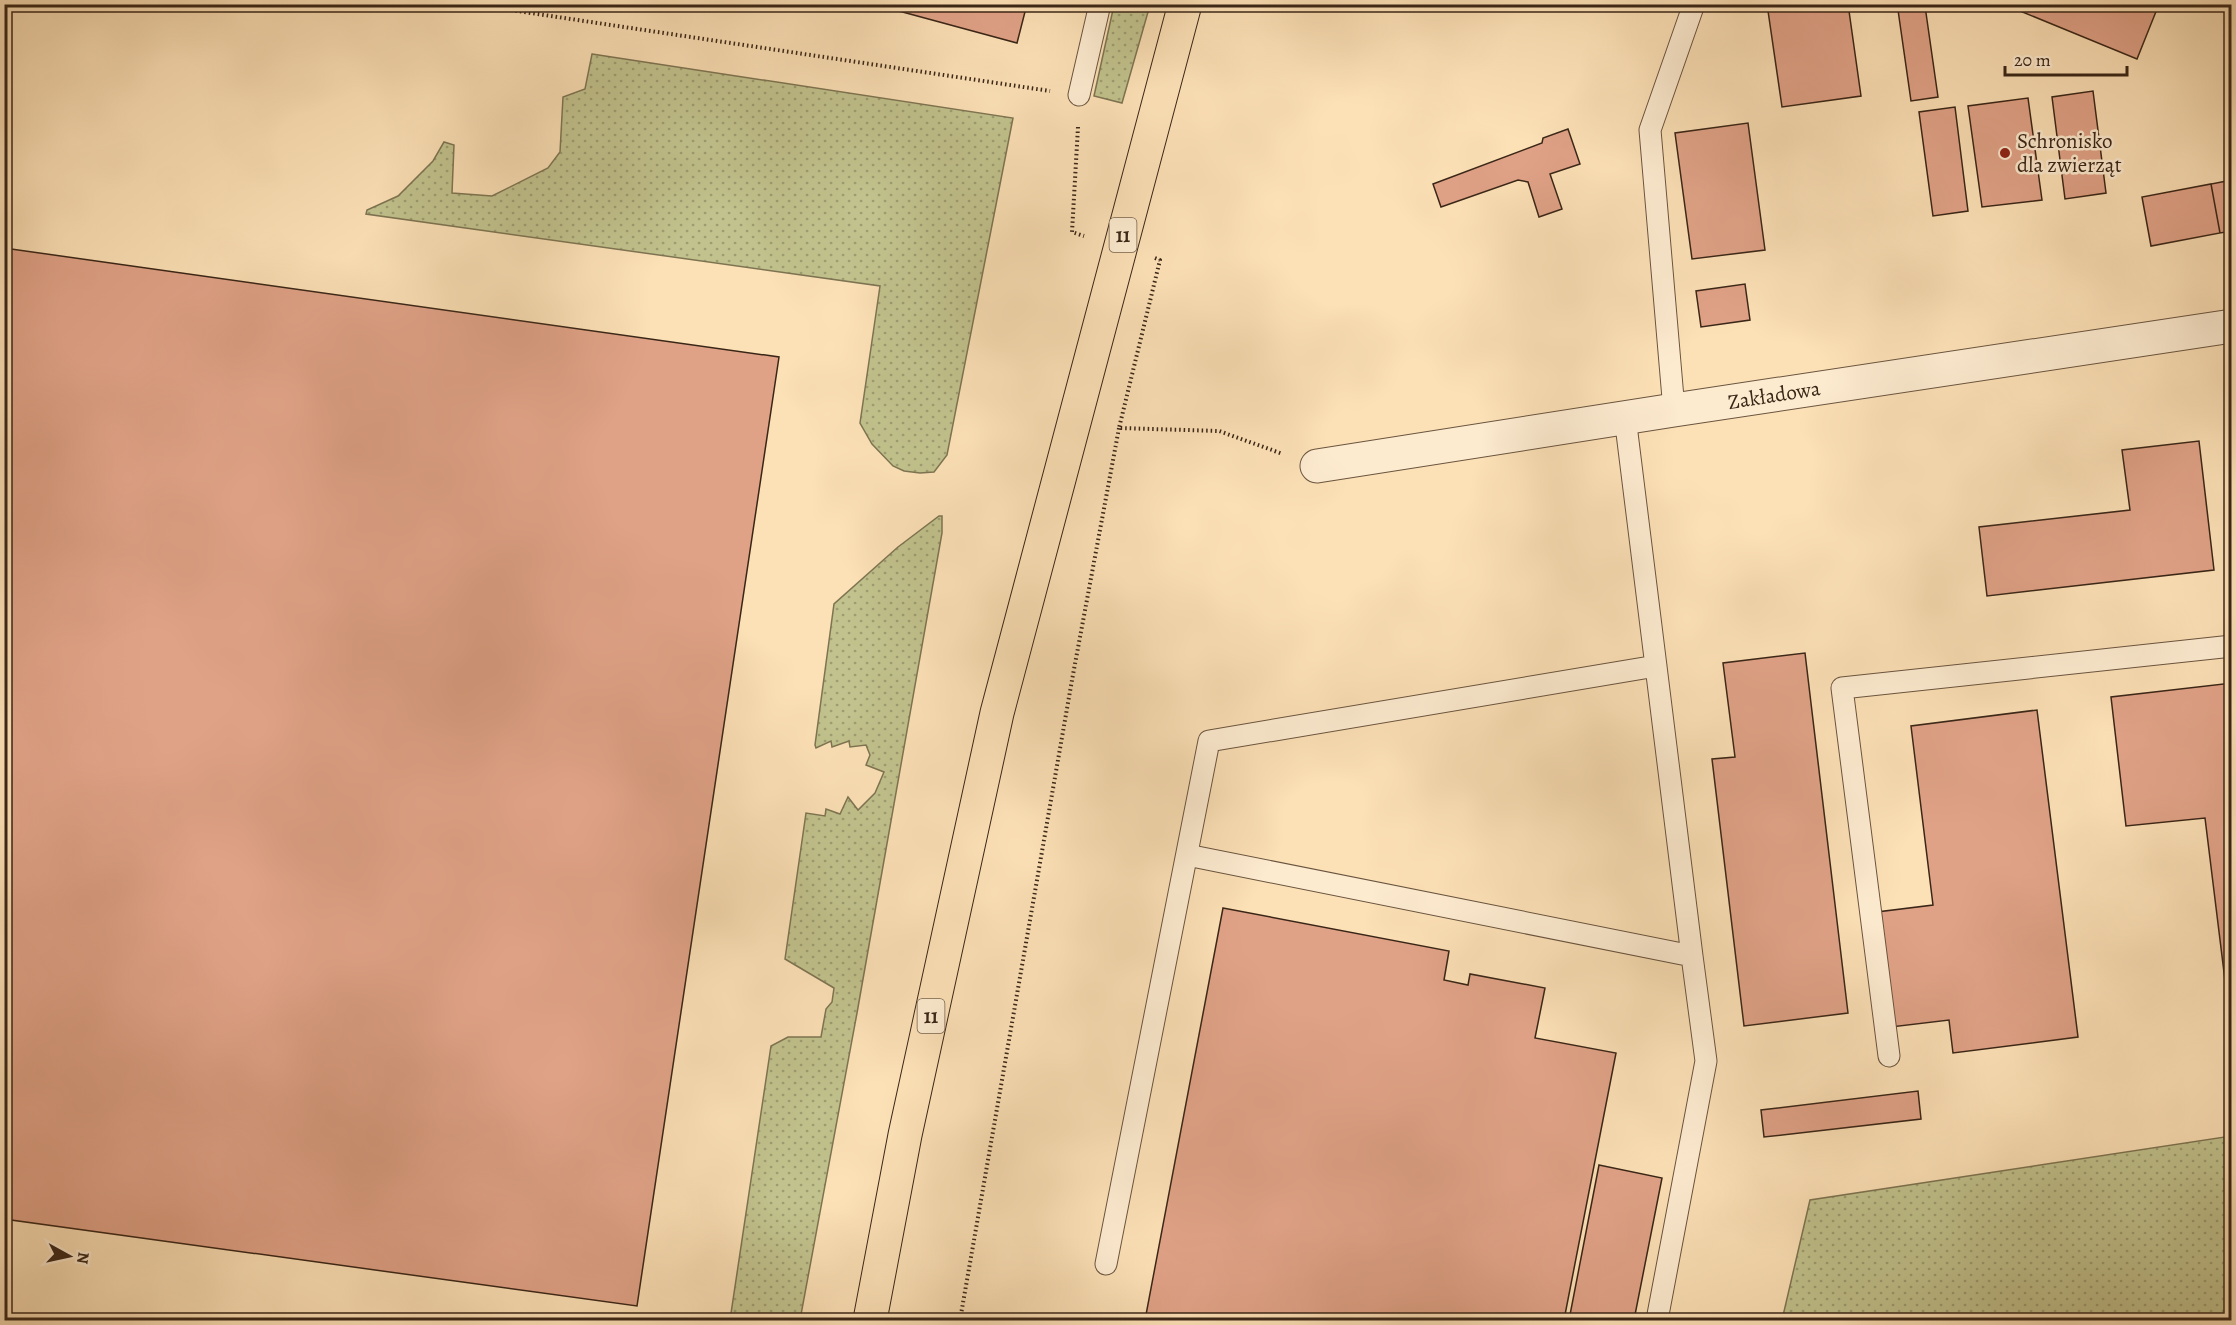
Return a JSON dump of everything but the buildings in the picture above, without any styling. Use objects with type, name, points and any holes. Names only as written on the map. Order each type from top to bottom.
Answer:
[{"type":"highway","name":"11","points":[[870,1320],[905,1136],[997,713],[1185,4]]},
{"type":"street","name":"Zakładowa","points":[[1317,466],[1625,417],[2232,326]]},
{"type":"lane","points":[[1079,95],[1100,4]]},
{"type":"lane","points":[[1674,410],[1650,129],[1694,4]]},
{"type":"lane","points":[[1625,417],[1706,1061],[1657,1320]]},
{"type":"lane","points":[[1889,1056],[1842,688],[2232,646]]},
{"type":"lane","points":[[1106,1264],[1209,741],[1656,666]]},
{"type":"lane","points":[[1187,855],[1692,956]]},
{"type":"path","points":[[471,4],[1079,95],[1072,232],[1119,249],[1160,260],[1119,428],[1070,692],[960,1320]]},
{"type":"path","points":[[1119,428],[1219,430],[1317,466]]},
{"type":"green space","points":[[1114,5],[1150,5],[1122,103],[1094,96]]},
{"type":"green space","points":[[592,54],[1013,118],[947,455],[934,472],[904,471],[893,466],[872,444],[860,423],[880,286],[366,214],[367,210],[398,196],[433,161],[444,142],[454,145],[452,193],[492,196],[548,168],[560,152],[563,97],[585,89]]},
{"type":"green space","points":[[942,516],[942,533],[800,1320],[730,1320],[771,1046],[788,1037],[821,1037],[826,1009],[832,1002],[834,988],[785,959],[806,813],[825,816],[826,809],[840,814],[848,797],[858,810],[875,793],[884,772],[866,765],[870,755],[866,745],[850,747],[849,741],[832,747],[831,741],[816,748],[815,745],[834,604],[898,547]]},
{"type":"green space","points":[[2231,1136],[2231,1320],[1782,1320],[1810,1200]]},
{"type":"place","name":"Schronisko dla zwierząt","points":[[2005,153]]}]
